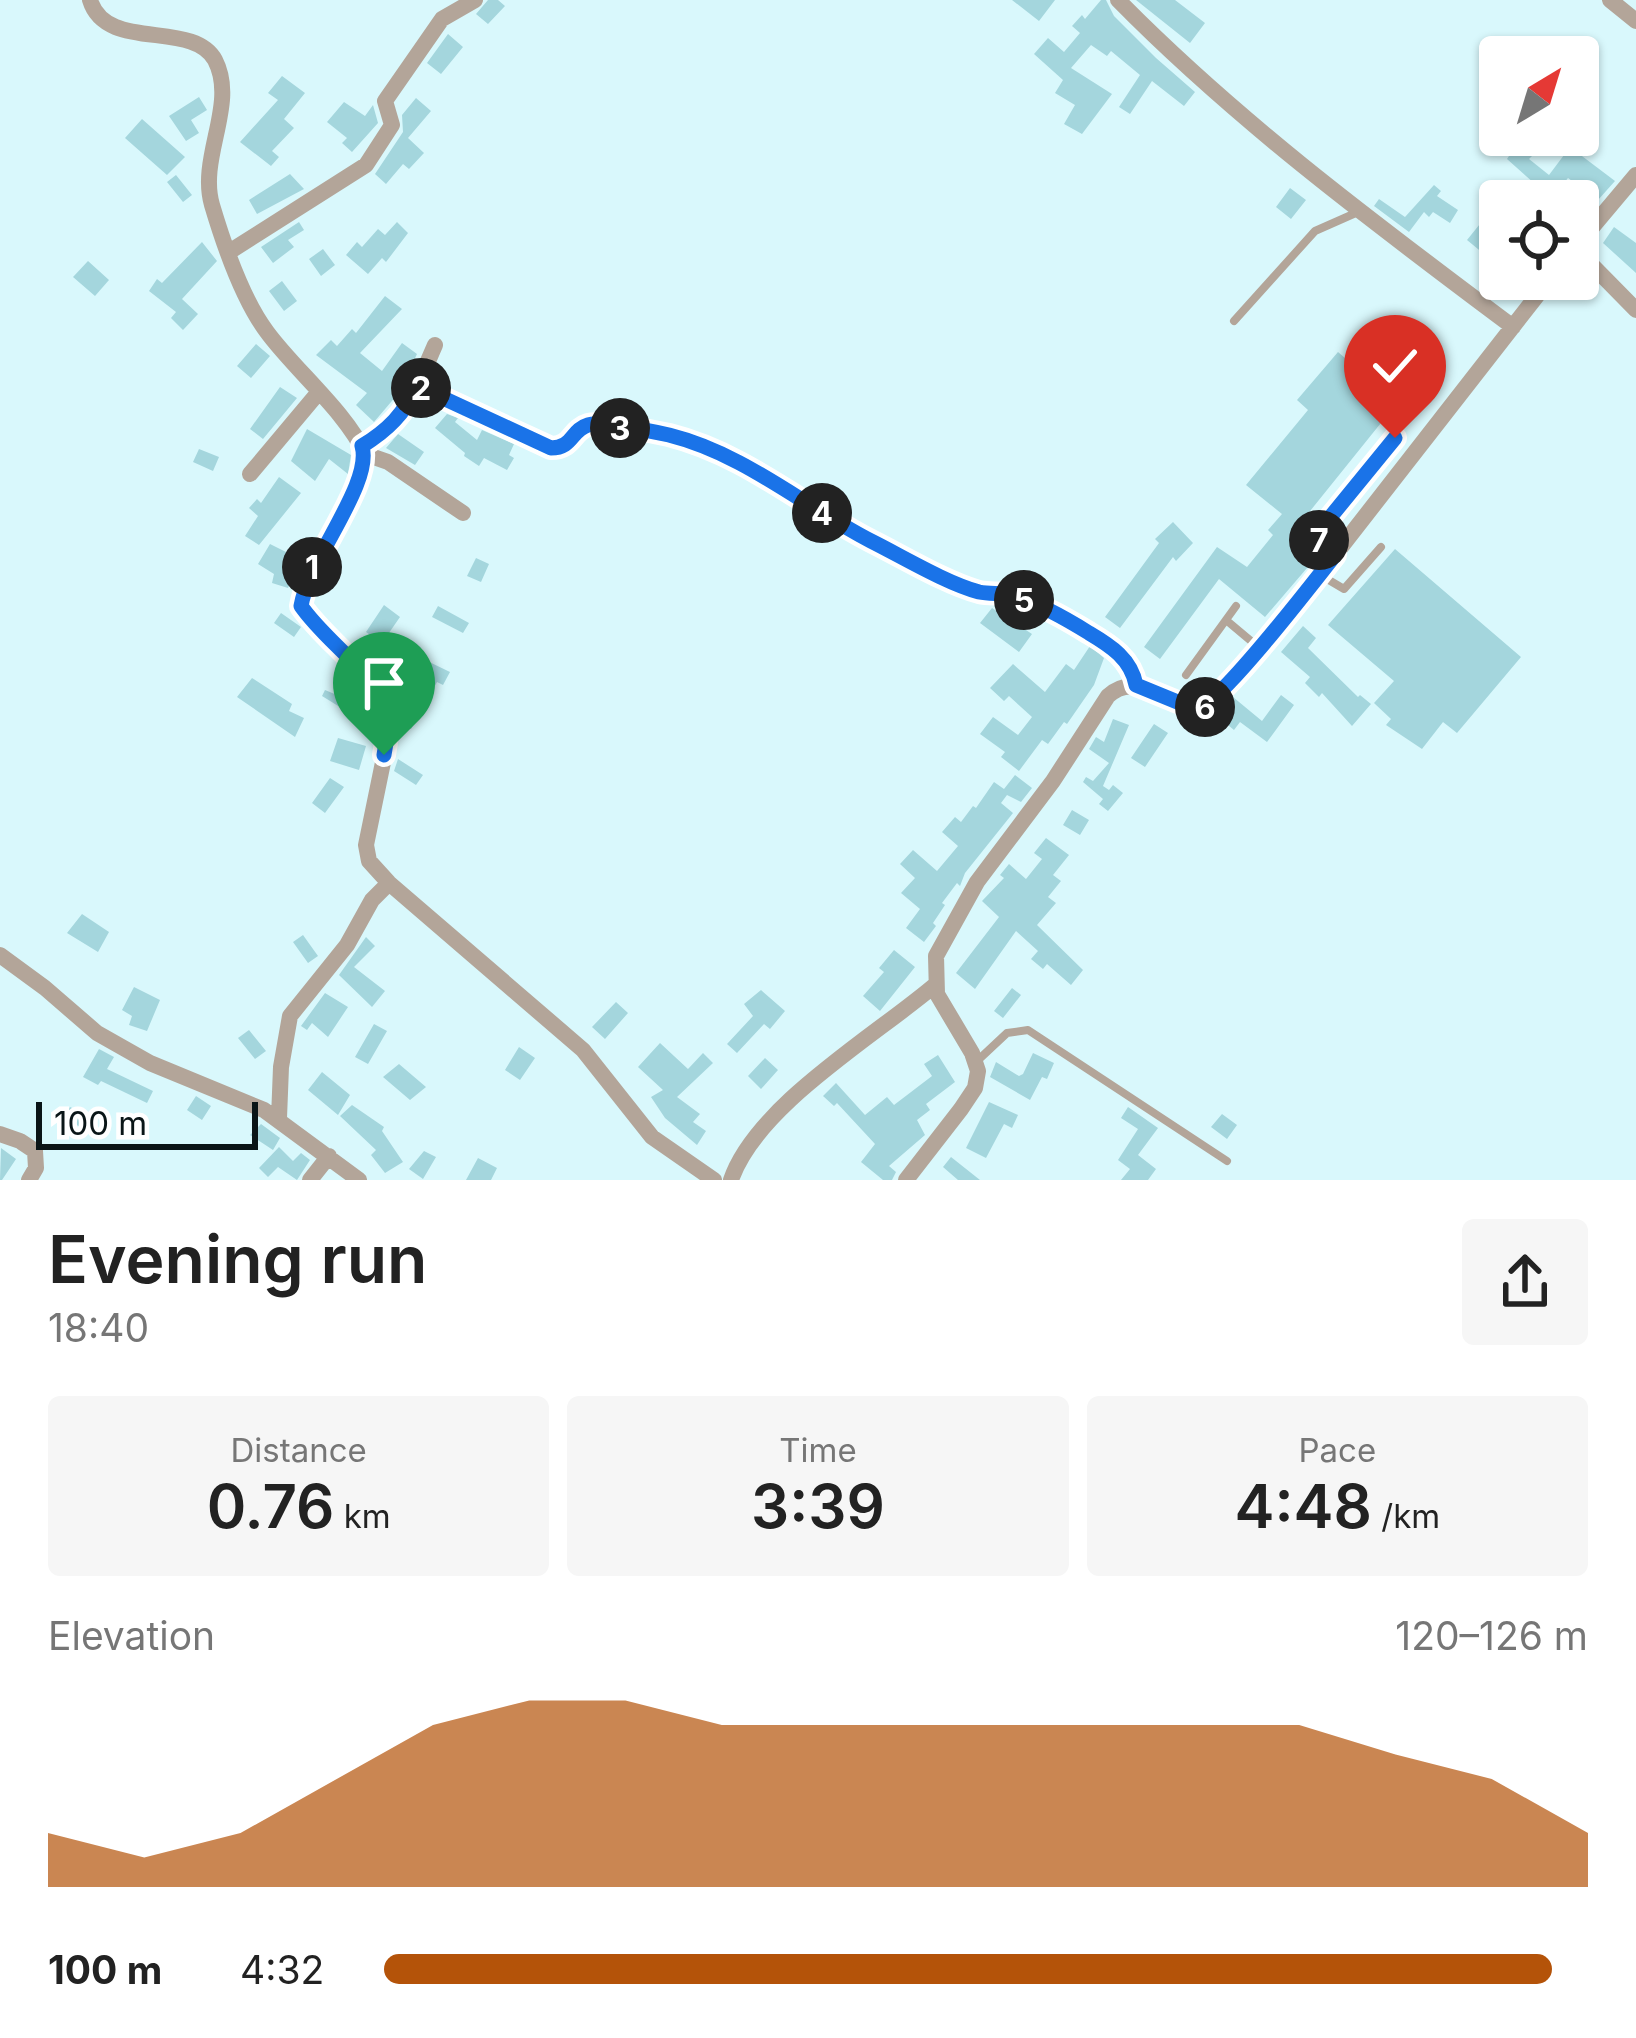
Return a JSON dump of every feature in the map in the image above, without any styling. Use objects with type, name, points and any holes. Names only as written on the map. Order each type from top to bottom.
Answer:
[{"type":"street","points":[[90,0],[99,14],[131,33],[194,40],[208,49],[224,86],[210,166],[210,200],[266,331],[363,450],[463,513]]},
{"type":"street","points":[[229,252],[366,165],[392,125],[385,101],[442,19],[476,0]]},
{"type":"street","points":[[1118,0],[1359,212],[1513,327]]},
{"type":"street","points":[[1610,0],[1636,21]]},
{"type":"street","points":[[1600,218],[1636,175]]},
{"type":"street","points":[[1599,270],[1636,310]]},
{"type":"street","points":[[907,1180],[975,1088],[975,1063],[937,994],[936,956],[977,883],[1053,781],[1108,695],[1115,688],[1136,685],[1197,710],[1219,694],[1320,574],[1534,300]]},
{"type":"street","points":[[435,345],[407,407],[363,450],[362,475],[312,568],[301,606],[344,651],[385,708],[388,738],[366,845],[369,861],[388,883],[583,1050],[652,1137],[715,1180]]},
{"type":"street","points":[[417,386],[551,448],[569,444],[592,424],[666,434],[694,443],[763,473],[871,541],[961,584],[1016,597],[1063,618],[1118,652],[1133,670],[1136,685]]},
{"type":"street","points":[[250,474],[318,393]]},
{"type":"street","points":[[279,1118],[290,1016],[388,883]]},
{"type":"street","points":[[0,956],[97,1033],[150,1063],[279,1118],[359,1180]]},
{"type":"street","points":[[731,1180],[757,1133],[780,1108],[935,985]]},
{"type":"street","points":[[0,1134],[35,1151],[29,1180]]},
{"type":"street","points":[[310,1180],[329,1156]]},
{"type":"lane","points":[[1234,321],[1316,231],[1359,212]]},
{"type":"lane","points":[[1335,555],[1319,540],[1319,531],[1395,438]]},
{"type":"lane","points":[[1320,574],[1344,589],[1381,547]]},
{"type":"lane","points":[[1186,675],[1236,606]]},
{"type":"lane","points":[[1226,620],[1258,647]]},
{"type":"lane","points":[[975,1063],[1007,1033],[1028,1030],[1227,1161]]},
{"type":"building","points":[[488,0],[505,6],[488,24],[476,14]]},
{"type":"building","points":[[1012,0],[1055,0],[1039,21]]},
{"type":"building","points":[[1101,0],[1195,92],[1184,106],[1152,81],[1130,114],[1119,107],[1140,75],[1111,51],[1107,56],[1091,45],[1071,68],[1112,94],[1082,134],[1064,124],[1075,105],[1055,93],[1063,80],[1034,54],[1048,38],[1064,52],[1080,33],[1072,26]]},
{"type":"building","points":[[1136,0],[1175,0],[1205,23],[1190,43]]},
{"type":"building","points":[[448,34],[463,47],[441,74],[427,63]]},
{"type":"building","points":[[282,76],[305,93],[284,119],[294,128],[272,151],[279,157],[271,166],[240,142],[278,100],[268,93]]},
{"type":"building","points":[[199,97],[207,110],[191,120],[199,133],[186,141],[169,116]]},
{"type":"building","points":[[416,98],[431,111],[408,138],[424,153],[409,169],[403,164],[386,184],[375,174],[403,132],[402,115]]},
{"type":"building","points":[[344,102],[365,116],[373,105],[378,123],[352,152],[342,143],[347,138],[327,122]]},
{"type":"building","points":[[142,119],[185,157],[167,175],[125,138]]},
{"type":"building","points":[[1532,156],[1529,159],[1549,175],[1563,156],[1582,156],[1615,181],[1599,199],[1599,180],[1531,180],[1507,159]]},
{"type":"building","points":[[290,174],[304,189],[257,214],[249,200]]},
{"type":"building","points":[[176,175],[192,195],[183,202],[167,182]]},
{"type":"building","points":[[1434,185],[1441,191],[1437,196],[1458,210],[1450,223],[1424,212],[1409,232],[1374,206],[1379,199],[1405,217]]},
{"type":"building","points":[[1290,188],[1306,200],[1291,219],[1276,207]]},
{"type":"building","points":[[299,222],[304,230],[288,240],[294,247],[273,263],[261,247]]},
{"type":"building","points":[[397,222],[408,233],[386,262],[382,258],[368,274],[346,255],[357,242],[362,247],[378,229],[385,235]]},
{"type":"building","points":[[1479,225],[1479,250],[1467,240]]},
{"type":"building","points":[[1614,227],[1636,243],[1636,273],[1603,243]]},
{"type":"building","points":[[202,242],[217,261],[182,299],[198,314],[183,330],[171,318],[176,312],[149,291]]},
{"type":"building","points":[[323,249],[335,265],[321,276],[309,259]]},
{"type":"building","points":[[88,261],[109,280],[95,296],[73,277]]},
{"type":"building","points":[[282,281],[297,301],[284,311],[269,291]]},
{"type":"building","points":[[385,296],[402,309],[360,353],[382,371],[402,343],[417,354],[397,395],[374,422],[356,405],[367,393],[316,355],[331,340],[337,346],[352,329],[356,333]]},
{"type":"building","points":[[256,344],[270,356],[251,378],[237,366]]},
{"type":"building","points":[[1338,352],[1397,403],[1294,531],[1319,554],[1265,617],[1219,579],[1160,659],[1144,647],[1217,547],[1247,567],[1273,535],[1268,530],[1282,514],[1246,485],[1308,410],[1297,400]]},
{"type":"building","points":[[280,387],[297,398],[263,439],[250,429]]},
{"type":"building","points":[[447,414],[458,418],[455,422],[477,440],[482,430],[514,444],[509,455],[514,458],[507,470],[484,458],[479,466],[464,456],[435,428]]},
{"type":"building","points":[[307,429],[351,455],[348,474],[329,459],[315,481],[291,461]]},
{"type":"building","points":[[398,434],[424,452],[415,465],[386,448]]},
{"type":"building","points":[[199,449],[219,457],[213,471],[193,462]]},
{"type":"building","points":[[279,477],[301,493],[259,545],[245,536],[258,516],[249,508],[257,499],[261,503]]},
{"type":"building","points":[[1173,522],[1193,543],[1176,561],[1173,557],[1120,628],[1105,617],[1159,543],[1155,539]]},
{"type":"building","points":[[270,544],[302,560],[288,588],[272,583],[274,574],[258,564]]},
{"type":"building","points":[[1395,549],[1521,657],[1457,733],[1443,722],[1422,749],[1386,725],[1391,719],[1374,703],[1394,681],[1328,625]]},
{"type":"building","points":[[476,558],[489,564],[481,582],[467,576]]},
{"type":"building","points":[[384,605],[400,617],[382,643],[366,632]]},
{"type":"building","points":[[438,606],[469,623],[463,633],[432,617]]},
{"type":"building","points":[[992,608],[1032,634],[1019,652],[980,623]]},
{"type":"building","points":[[281,613],[301,627],[294,637],[274,623]]},
{"type":"building","points":[[1303,626],[1316,638],[1308,648],[1371,704],[1352,726],[1322,693],[1319,697],[1305,683],[1310,677],[1281,652]]},
{"type":"building","points":[[1090,646],[1104,658],[1094,685],[1067,724],[1048,744],[1042,740],[1019,771],[1001,757],[1005,752],[980,734],[993,717],[1018,735],[1032,717],[1009,696],[1004,701],[990,688],[1013,664],[1045,692],[1066,664],[1074,670]]},
{"type":"building","points":[[421,658],[450,672],[443,685],[437,682],[411,729],[399,723],[409,694],[397,688],[403,675],[410,679]]},
{"type":"building","points":[[252,678],[292,704],[289,711],[304,718],[295,737],[237,697]]},
{"type":"building","points":[[325,690],[361,705],[356,717],[322,696]]},
{"type":"building","points":[[1281,695],[1294,705],[1267,742],[1240,722],[1234,730],[1217,716],[1233,697],[1262,721]]},
{"type":"building","points":[[1113,719],[1129,725],[1103,786],[1109,790],[1113,785],[1123,793],[1108,811],[1099,804],[1103,799],[1083,782],[1086,777],[1093,781],[1109,763],[1089,749],[1096,737],[1104,742]]},
{"type":"building","points":[[1154,724],[1168,733],[1145,767],[1131,758]]},
{"type":"building","points":[[338,738],[366,746],[359,770],[330,761]]},
{"type":"building","points":[[398,759],[423,775],[416,785],[394,771]]},
{"type":"building","points":[[1015,775],[1032,788],[1021,802],[1007,795],[1001,803],[1013,813],[960,886],[957,883],[942,903],[933,923],[936,926],[924,942],[906,928],[920,909],[901,893],[915,878],[900,864],[913,850],[937,871],[958,846],[942,832],[955,817],[961,822],[976,808],[994,782],[1004,789]]},
{"type":"building","points":[[330,778],[344,787],[325,813],[312,803]]},
{"type":"building","points":[[1072,810],[1089,820],[1080,835],[1063,825]]},
{"type":"building","points":[[1046,838],[1069,855],[1053,875],[1061,881],[1048,897],[1056,903],[1037,925],[1083,970],[1071,985],[1047,964],[1043,969],[1031,959],[1038,951],[1016,931],[975,989],[956,973],[999,917],[982,901],[1004,878],[1000,875],[1009,864],[1026,879],[1042,859],[1034,853]]},
{"type":"building","points":[[82,914],[109,932],[98,952],[67,933]]},
{"type":"building","points":[[303,935],[318,956],[308,963],[293,942]]},
{"type":"building","points":[[366,937],[375,946],[354,967],[385,991],[372,1007],[339,975]]},
{"type":"building","points":[[894,950],[915,967],[880,1011],[863,996],[884,972],[879,968]]},
{"type":"building","points":[[134,987],[160,1000],[147,1031],[129,1025],[132,1016],[122,1010]]},
{"type":"building","points":[[1012,988],[1021,995],[1003,1018],[994,1011]]},
{"type":"building","points":[[761,990],[785,1011],[770,1029],[764,1024],[737,1053],[727,1044],[753,1016],[744,1004]]},
{"type":"building","points":[[325,993],[348,1007],[328,1037],[312,1023],[307,1030],[301,1026]]},
{"type":"building","points":[[616,1002],[628,1013],[605,1039],[592,1027]]},
{"type":"building","points":[[374,1024],[387,1031],[368,1064],[355,1057]]},
{"type":"building","points":[[249,1030],[266,1051],[255,1059],[238,1038]]},
{"type":"building","points":[[660,1043],[688,1069],[703,1053],[713,1063],[677,1097],[700,1114],[693,1122],[706,1131],[697,1145],[665,1118],[651,1097],[663,1090],[638,1067]]},
{"type":"building","points":[[519,1047],[535,1058],[520,1080],[505,1070]]},
{"type":"building","points":[[99,1049],[114,1057],[107,1069],[153,1091],[147,1103],[83,1077]]},
{"type":"building","points":[[1033,1053],[1054,1063],[1030,1100],[990,1077],[996,1062],[1023,1074]]},
{"type":"building","points":[[938,1055],[955,1082],[926,1104],[930,1110],[917,1120],[925,1135],[889,1166],[896,1172],[892,1180],[883,1180],[861,1162],[875,1144],[837,1103],[834,1106],[823,1096],[836,1083],[865,1115],[887,1097],[894,1105],[932,1076],[924,1064]]},
{"type":"building","points":[[765,1058],[778,1070],[761,1089],[748,1076]]},
{"type":"building","points":[[399,1064],[426,1087],[410,1100],[383,1077]]},
{"type":"building","points":[[322,1072],[350,1095],[338,1115],[308,1090]]},
{"type":"building","points":[[196,1096],[211,1106],[202,1120],[187,1110]]},
{"type":"building","points":[[989,1102],[1018,1115],[1012,1128],[1004,1124],[986,1158],[966,1148]]},
{"type":"building","points":[[352,1105],[384,1127],[382,1131],[403,1162],[385,1173],[371,1155],[376,1150],[340,1116]]},
{"type":"building","points":[[70,1107],[97,1120],[91,1132],[64,1119]]},
{"type":"building","points":[[1128,1107],[1158,1128],[1138,1155],[1156,1169],[1148,1180],[1121,1180],[1130,1169],[1118,1160],[1138,1129],[1121,1118]]},
{"type":"building","points":[[1222,1114],[1237,1125],[1227,1139],[1211,1127]]},
{"type":"building","points":[[261,1124],[280,1138],[273,1150],[250,1135]]},
{"type":"building","points":[[279,1147],[293,1161],[301,1153],[310,1160],[297,1180],[278,1167],[268,1177],[259,1168]]},
{"type":"building","points":[[1,1148],[16,1159],[0,1180]]},
{"type":"building","points":[[424,1151],[436,1157],[423,1179],[409,1169]]},
{"type":"building","points":[[951,1157],[980,1180],[958,1180],[943,1167]]},
{"type":"building","points":[[478,1158],[497,1168],[491,1180],[466,1180]]},
{"type":"route","points":[[384,755],[388,719],[381,700],[301,606],[312,568],[362,475],[362,446],[389,429],[417,386],[551,448],[569,444],[592,424],[666,434],[694,443],[763,473],[821,513],[961,584],[1016,597],[1063,618],[1118,652],[1133,670],[1136,685],[1197,710],[1230,682],[1335,555],[1319,540],[1319,531],[1395,438]]}]
